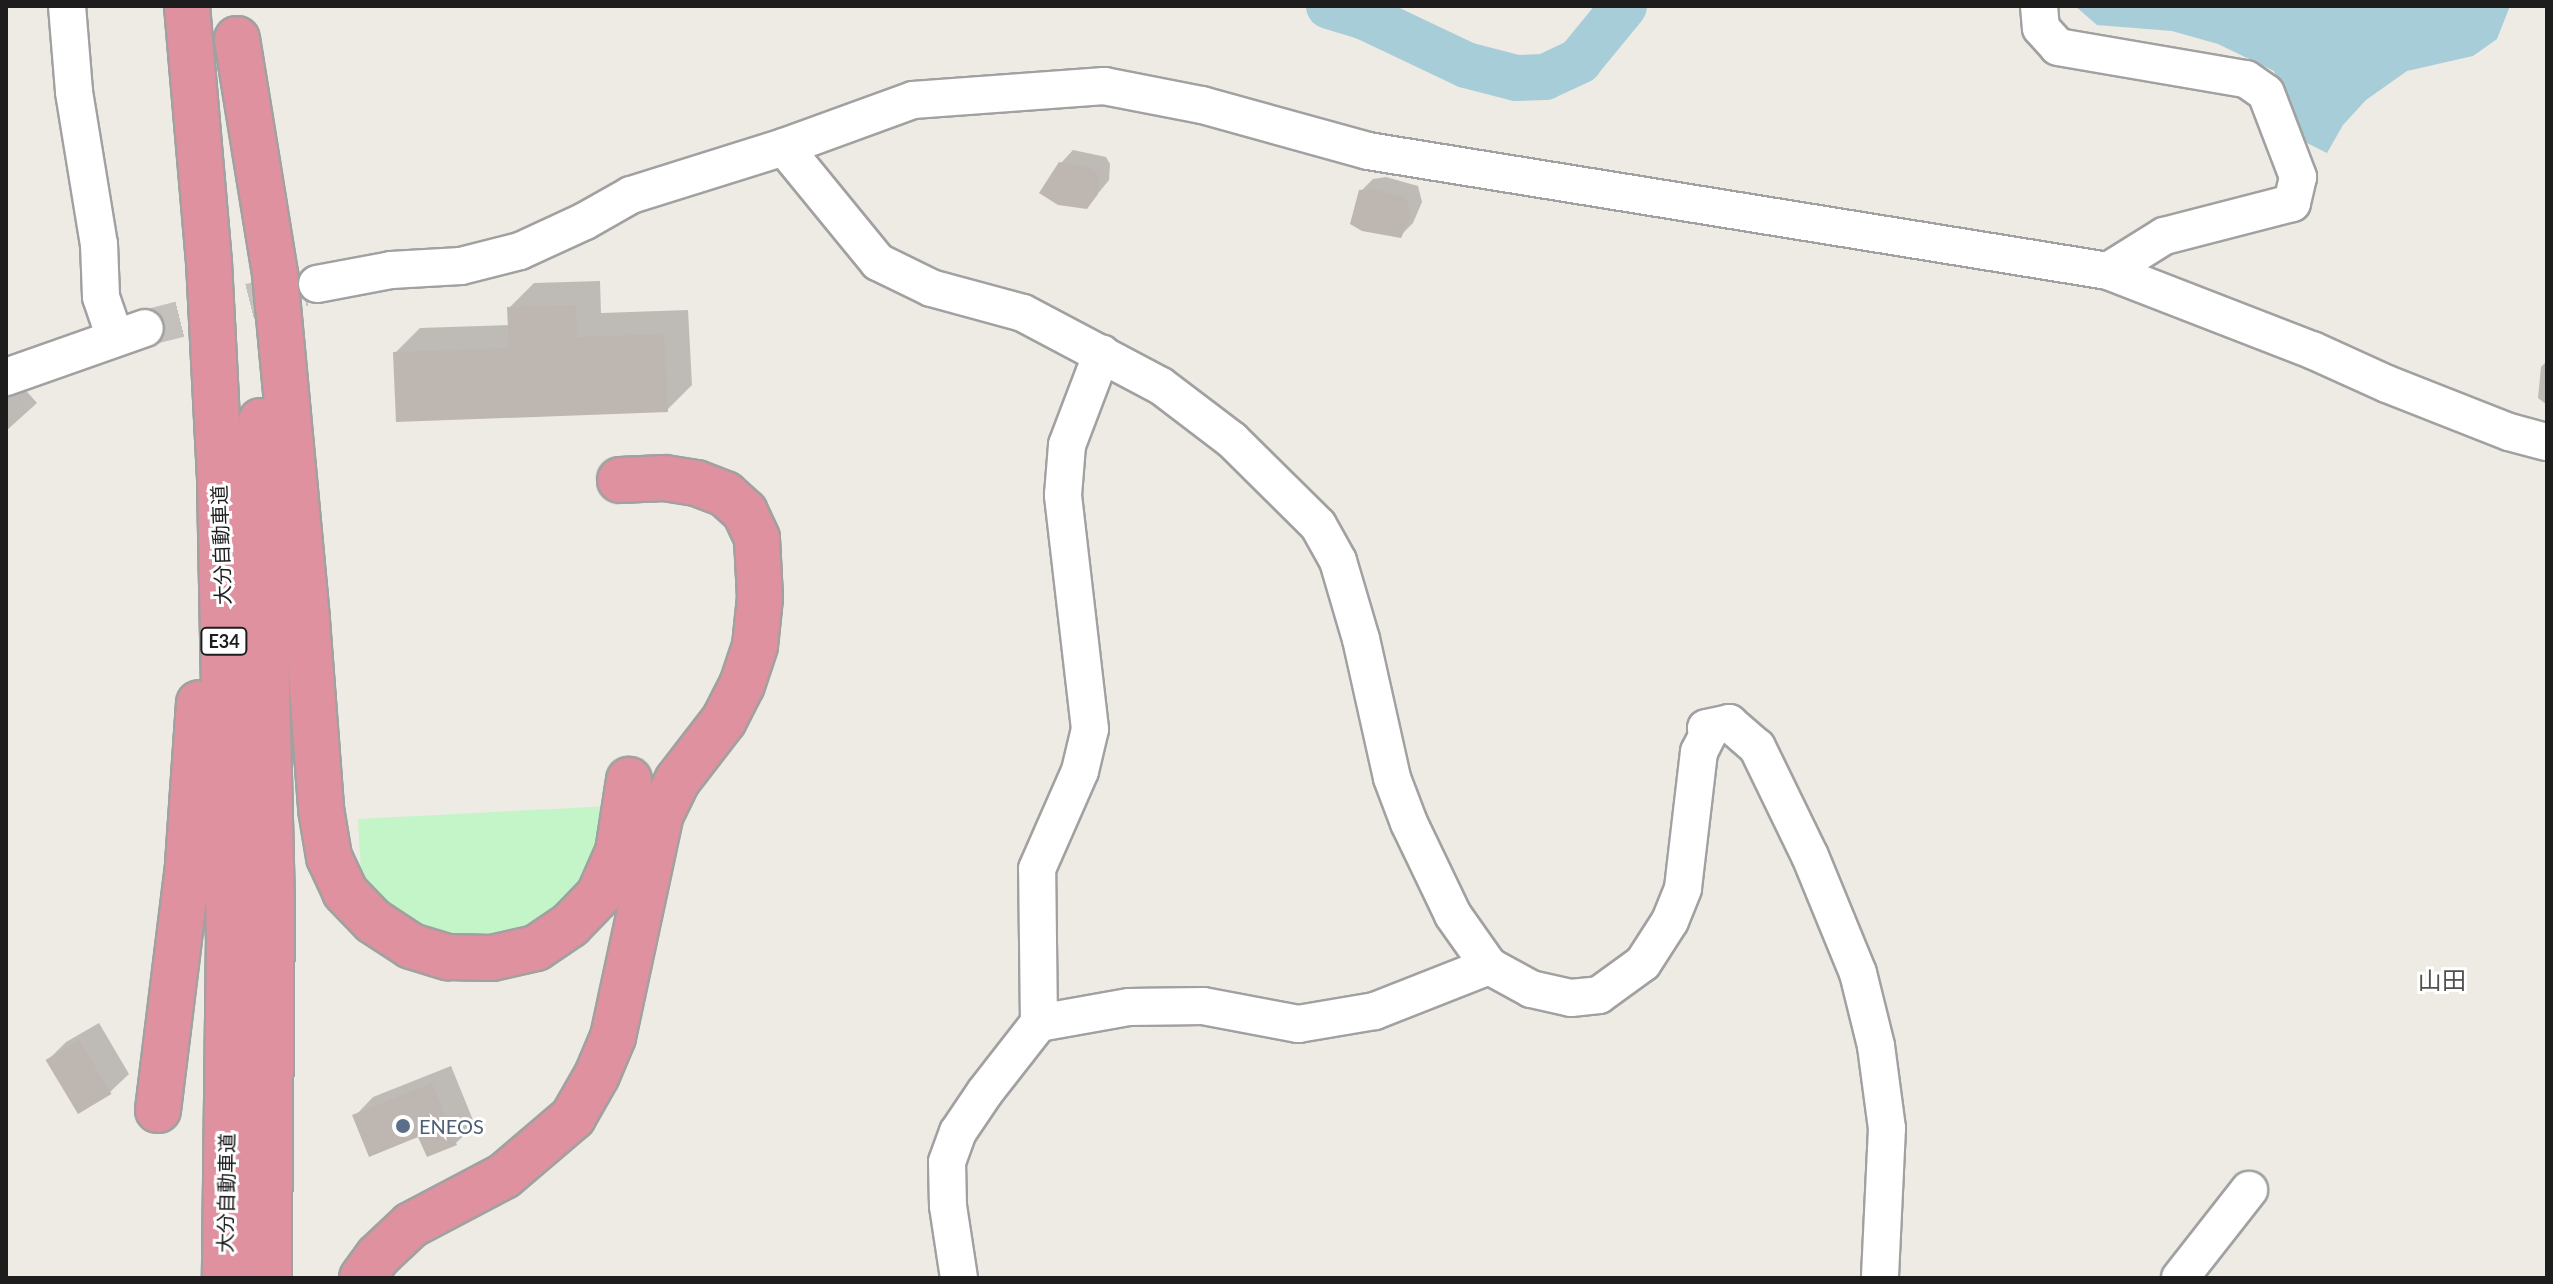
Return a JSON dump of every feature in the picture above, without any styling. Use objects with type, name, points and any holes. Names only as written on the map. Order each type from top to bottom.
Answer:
[{"type":"highway","points":[[235,22],[275,274],[321,809],[329,857],[345,892],[373,921],[411,946],[448,957],[492,958],[536,948],[570,925],[599,895],[618,852],[629,780]]},
{"type":"highway","name":"E34","points":[[235,22],[255,271],[270,687],[269,1278]]},
{"type":"highway","points":[[158,1110],[188,864],[198,744],[203,487],[198,302],[187,131],[189,24]]},
{"type":"highway","name":"大分自動車道","points":[[189,24],[209,262],[225,668],[229,934],[225,1278]]},
{"type":"highway","points":[[362,1278],[378,1256],[411,1225],[504,1176],[573,1117],[597,1075],[613,1037],[661,814],[677,781],[724,720],[742,685],[755,646],[760,598],[757,538],[745,512],[725,494],[696,483],[664,478],[620,480]]},
{"type":"street","points":[[6,377],[130,333],[101,297],[99,244],[74,92],[67,6]]},
{"type":"street","points":[[2039,6],[2041,28],[2058,47],[2246,79],[2266,93],[2298,177],[2292,203],[2164,236],[2108,271]]},
{"type":"street","points":[[317,284],[391,270],[461,266],[520,251],[585,221],[631,195],[784,147],[913,100],[1104,86],[1202,105],[1368,151],[2108,271],[2312,350],[2509,432],[2547,442]]},
{"type":"street","points":[[784,147],[878,262],[931,288],[1023,313],[1161,386],[1232,440],[1318,525],[1342,574],[1361,639],[1392,778],[1409,823],[1430,874],[1453,915],[1489,966],[1531,989],[1571,998],[1599,995],[1643,963],[1670,921],[1683,888],[1699,752],[1708,734],[1706,728],[1729,723],[1757,747],[1810,856],[1858,973],[1876,1046],[1887,1128],[1880,1278]]},
{"type":"street","points":[[959,1278],[948,1206],[947,1162],[958,1132],[1039,1023],[1037,869],[1080,771],[1090,729],[1063,495],[1067,445],[1102,353]]},
{"type":"street","points":[[1039,1023],[1129,1007],[1203,1006],[1298,1024],[1375,1011],[1489,966]]},
{"type":"street","points":[[2180,1278],[2249,1190]]},
{"type":"green space","points":[[611,806],[590,873],[542,923],[512,935],[475,942],[434,934],[388,911],[361,874],[358,819]]},
{"type":"water","points":[[2075,6],[2510,6],[2497,39],[2473,56],[2407,71],[2366,100],[2343,125],[2327,153],[2303,141],[2274,71],[2218,44],[2172,31],[2097,25]]},
{"type":"building","points":[[1059,162],[1094,169],[1099,177],[1098,194],[1087,209],[1058,205],[1039,193]]},
{"type":"building","points":[[1373,189],[1406,198],[1411,216],[1401,238],[1362,231],[1350,224],[1359,190]]},
{"type":"building","points":[[576,305],[577,337],[664,334],[668,412],[396,422],[393,352],[509,348],[507,307]]},
{"type":"building","points":[[79,1040],[111,1094],[78,1114],[46,1060]]},
{"type":"building","name":"ENEOS","points":[[432,1083],[457,1145],[427,1157],[418,1137],[369,1157],[352,1115]]},
{"type":"waterway","points":[[1329,6],[1365,17],[1466,65],[1516,78],[1545,77],[1579,61],[1624,6]]},
{"type":"tunnel","points":[[145,328],[304,288]]},
{"type":"place","name":"ENEOS","points":[[403,1126]]},
{"type":"district","name":"山田","points":[[2442,980]]}]
